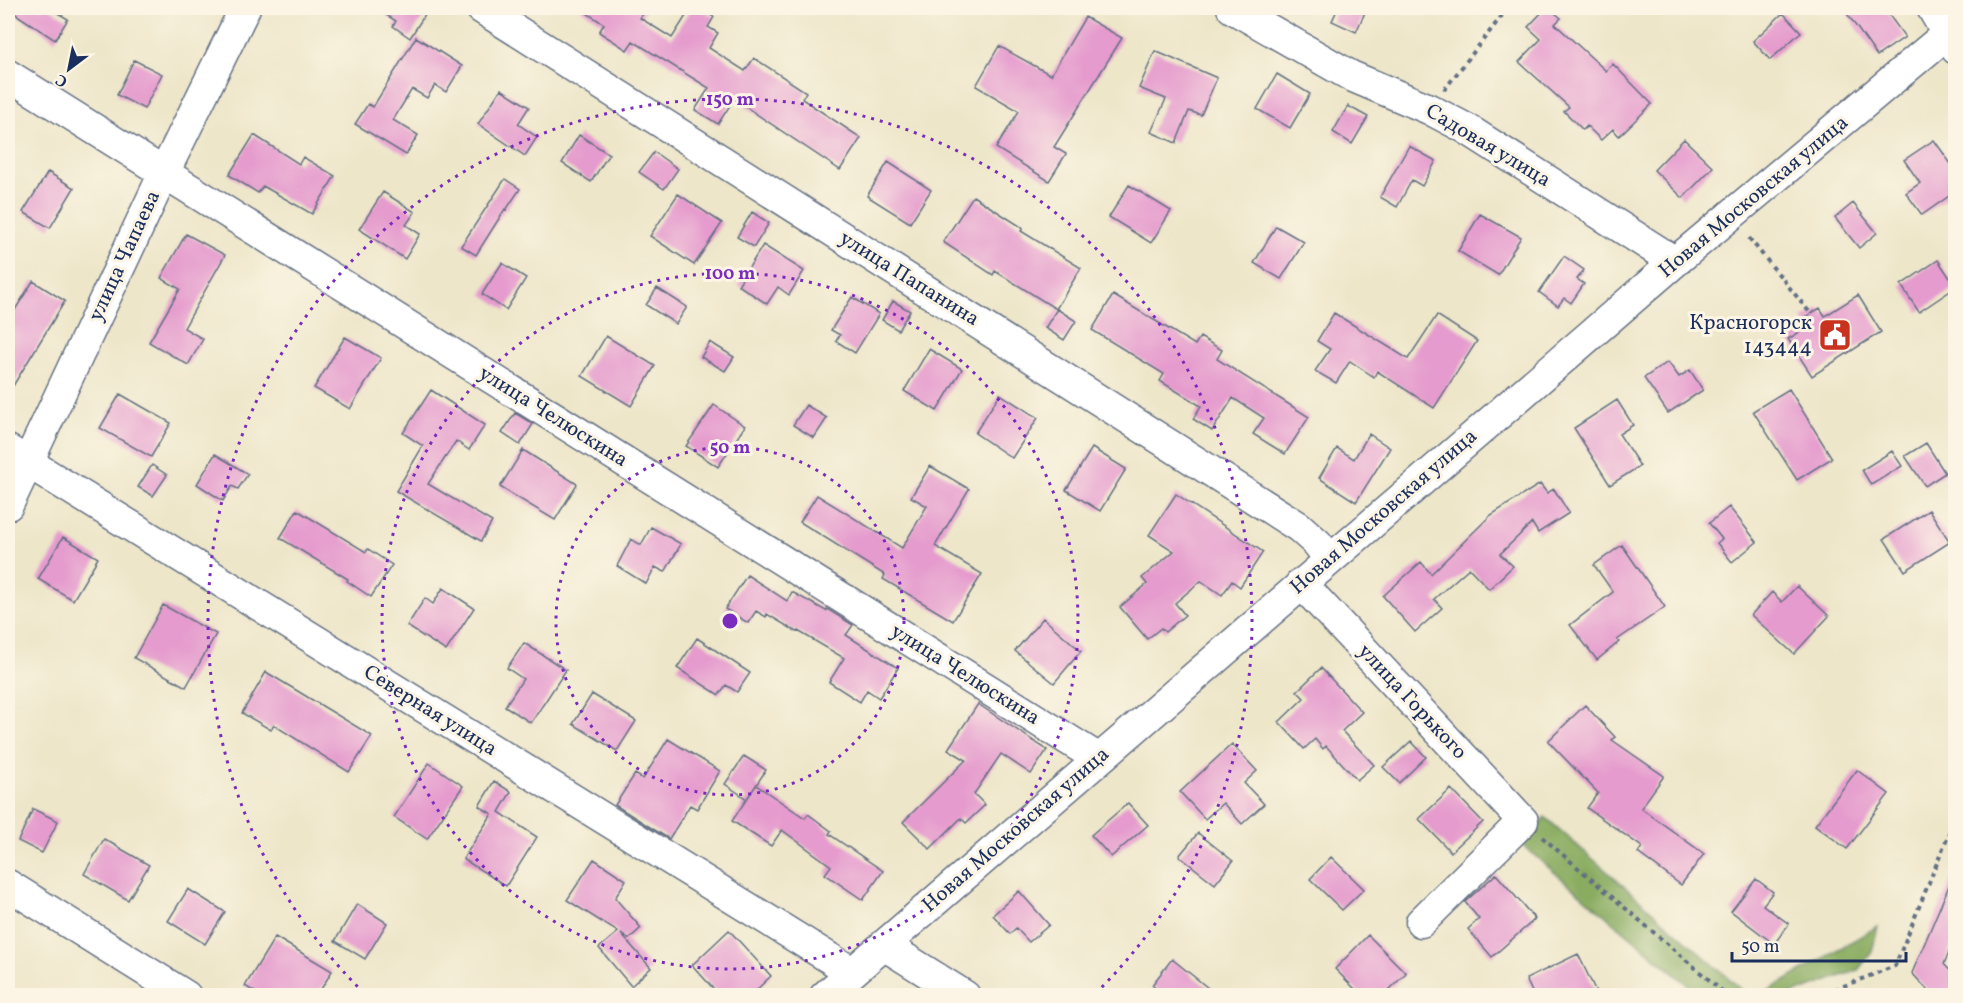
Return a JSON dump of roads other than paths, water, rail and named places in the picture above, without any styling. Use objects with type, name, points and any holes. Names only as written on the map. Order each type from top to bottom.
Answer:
[{"type":"street","name":"улица Чапаева","points":[[8,505],[18,456],[164,173],[245,8]]},
{"type":"street","name":"улица Папанина","points":[[481,8],[1299,527],[1318,544],[1329,560]]},
{"type":"street","name":"Садовая улица","points":[[1232,8],[1352,76],[1429,109],[1467,129],[1675,262]]},
{"type":"street","points":[[1932,8],[1952,41]]},
{"type":"street","name":"Новая Московская улица","points":[[825,996],[1675,262],[1952,41]]},
{"type":"street","name":"улица Челюскина","points":[[8,75],[1099,759]]},
{"type":"street","name":"Северная улица","points":[[18,456],[852,972]]},
{"type":"street","name":"улица Горького","points":[[1301,583],[1523,821],[1421,922]]},
{"type":"street","points":[[8,885],[186,996]]},
{"type":"street","points":[[884,945],[965,996]]},
{"type":"place","name":"Красногорск 143444","points":[[1835,335]]}]
